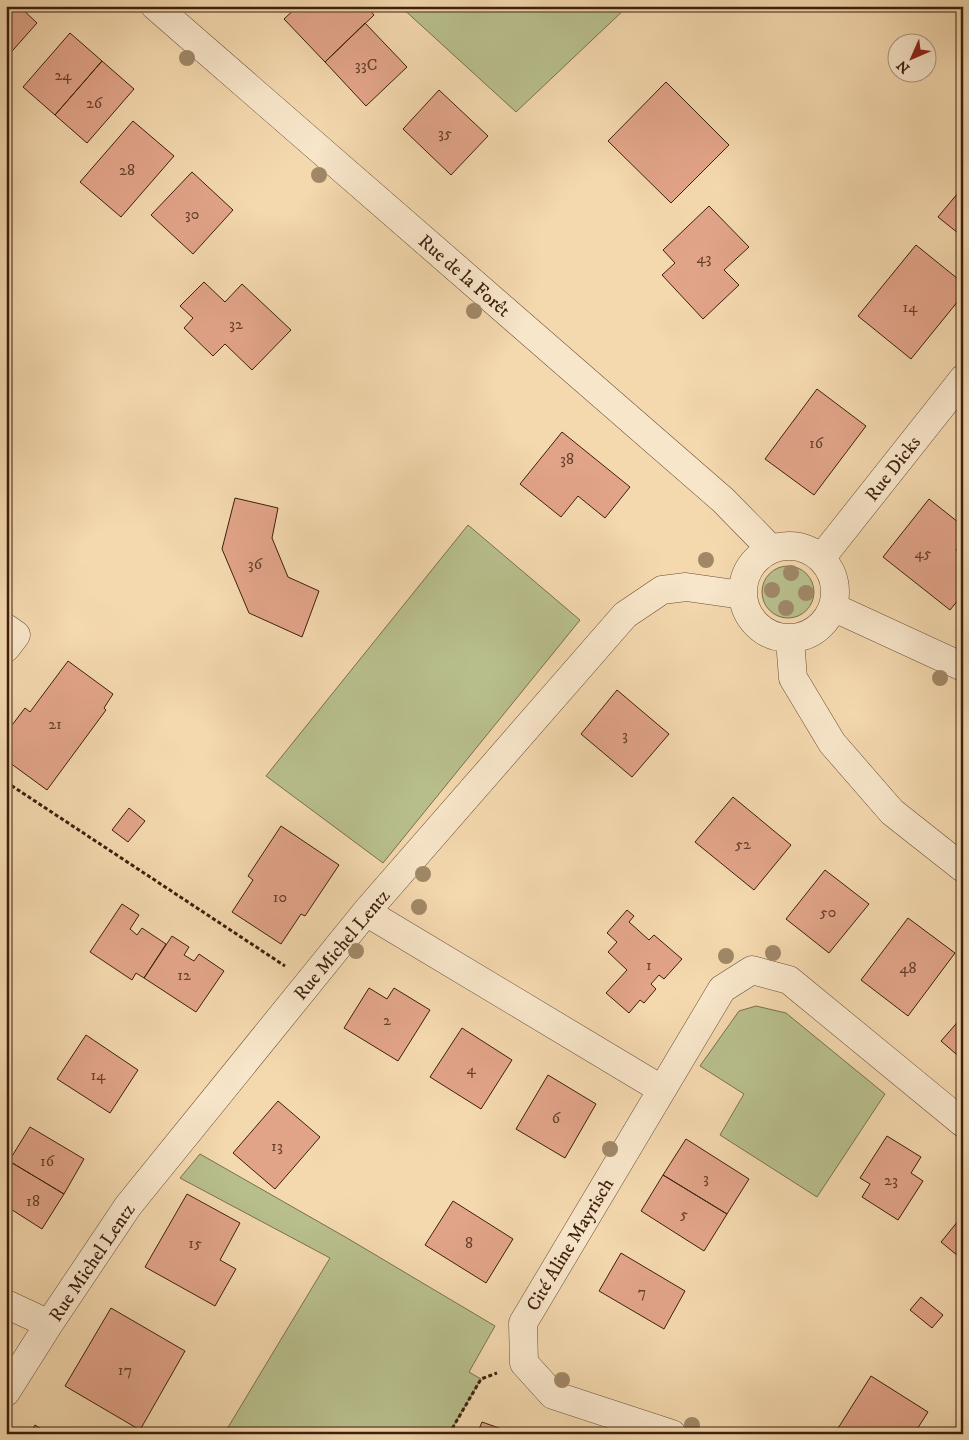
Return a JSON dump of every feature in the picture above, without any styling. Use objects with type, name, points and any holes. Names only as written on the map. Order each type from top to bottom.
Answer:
[{"type":"street","name":"Rue de la Forêt","points":[[156,6],[723,500],[770,548]]},
{"type":"street","name":"Rue Dicks","points":[[822,557],[963,379]]},
{"type":"street","points":[[798,545],[822,557],[836,580],[835,608],[817,631],[790,640],[767,634],[749,618],[742,595],[749,567],[770,548],[798,545]]},
{"type":"street","name":"Rue Michel Lentz","points":[[6,1392],[128,1206],[366,912],[625,615],[662,590],[686,587],[742,595]]},
{"type":"street","points":[[835,608],[963,667]]},
{"type":"street","points":[[6,628],[16,635],[6,648]]},
{"type":"street","points":[[790,640],[793,678],[832,743],[892,812],[963,868]]},
{"type":"street","points":[[366,912],[661,1089]]},
{"type":"street","name":"Cité Aline Mayrisch","points":[[524,1363],[523,1323],[722,989],[752,970],[789,980],[963,1123]]},
{"type":"street","points":[[6,1304],[49,1324]]},
{"type":"street","points":[[524,1363],[553,1395],[672,1434]]},
{"type":"path","points":[[6,782],[288,968]]},
{"type":"path","points":[[449,1434],[481,1379],[524,1363]]},
{"type":"green space","points":[[400,6],[628,6],[516,112]]},
{"type":"green space","points":[[468,525],[580,620],[383,863],[266,776]]},
{"type":"green space","points":[[788,566],[798,568],[806,574],[812,582],[814,592],[812,602],[806,610],[798,616],[788,618],[778,616],[770,610],[764,602],[762,592],[764,582],[770,574],[778,568]]},
{"type":"green space","points":[[756,1006],[786,1013],[885,1094],[817,1197],[720,1135],[744,1094],[700,1066],[739,1011]]},
{"type":"green space","points":[[200,1154],[495,1326],[469,1372],[481,1379],[449,1434],[224,1434],[330,1258],[180,1178]]},
{"type":"building","points":[[6,6],[19,6],[37,23],[6,58]]},
{"type":"building","points":[[298,6],[366,6],[374,15],[325,62],[284,19]]},
{"type":"building","points":[[365,23],[407,67],[366,106],[325,62]]},
{"type":"building","points":[[70,33],[102,61],[55,115],[23,87]]},
{"type":"building","points":[[102,61],[134,89],[87,143],[55,115]]},
{"type":"building","points":[[666,82],[729,145],[671,203],[608,141]]},
{"type":"building","points":[[439,90],[488,136],[451,175],[403,129]]},
{"type":"building","points":[[133,121],[174,156],[121,217],[80,182]]},
{"type":"building","points":[[192,172],[233,210],[193,254],[151,215]]},
{"type":"building","points":[[963,187],[963,237],[938,217]]},
{"type":"building","points":[[709,206],[749,247],[724,270],[739,285],[703,319],[662,275],[675,263],[663,250]]},
{"type":"building","points":[[916,245],[963,283],[963,295],[911,359],[858,316]]},
{"type":"building","points":[[204,282],[225,302],[242,284],[291,330],[252,370],[225,344],[213,356],[184,328],[193,318],[180,306]]},
{"type":"building","points":[[817,389],[866,426],[814,495],[765,459]]},
{"type":"building","points":[[562,432],[630,487],[605,518],[578,496],[561,517],[520,484]]},
{"type":"building","points":[[235,498],[278,508],[272,538],[288,577],[319,591],[302,637],[249,613],[222,549]]},
{"type":"building","points":[[929,499],[963,526],[963,541],[956,550],[963,555],[963,594],[950,610],[883,557]]},
{"type":"building","points":[[68,661],[113,694],[104,708],[106,710],[47,790],[6,760],[6,733],[25,708],[30,712]]},
{"type":"building","points":[[617,690],[669,734],[632,777],[581,734]]},
{"type":"building","points":[[733,797],[791,845],[754,890],[695,842]]},
{"type":"building","points":[[129,808],[145,821],[128,842],[112,830]]},
{"type":"building","points":[[281,826],[339,865],[305,916],[301,914],[281,944],[232,912],[253,880],[248,876]]},
{"type":"building","points":[[825,870],[869,904],[829,953],[786,919]]},
{"type":"building","points":[[122,904],[139,915],[130,929],[137,935],[142,928],[166,944],[144,978],[136,973],[132,980],[90,952]]},
{"type":"building","points":[[627,910],[634,916],[629,922],[649,940],[654,935],[682,959],[664,979],[659,975],[651,984],[656,989],[644,1003],[640,1000],[629,1013],[606,993],[627,970],[608,952],[617,942],[607,933]]},
{"type":"building","points":[[908,918],[955,953],[908,1016],[861,980]]},
{"type":"building","points":[[172,936],[189,947],[184,955],[194,961],[199,954],[224,971],[196,1012],[144,978]]},
{"type":"building","points":[[369,988],[387,999],[394,988],[430,1010],[398,1061],[344,1028]]},
{"type":"building","points":[[963,1016],[963,1060],[941,1041]]},
{"type":"building","points":[[462,1028],[512,1060],[481,1109],[430,1077]]},
{"type":"building","points":[[86,1035],[138,1070],[110,1113],[57,1079]]},
{"type":"building","points":[[548,1075],[596,1104],[565,1158],[516,1129]]},
{"type":"building","points":[[278,1101],[320,1137],[275,1189],[233,1153]]},
{"type":"building","points":[[30,1127],[84,1159],[64,1194],[9,1161]]},
{"type":"building","points":[[887,1136],[921,1157],[911,1173],[923,1181],[898,1220],[862,1197],[870,1184],[860,1178]]},
{"type":"building","points":[[686,1139],[749,1179],[727,1214],[663,1175]]},
{"type":"building","points":[[9,1161],[64,1194],[42,1229],[6,1206],[6,1166]]},
{"type":"building","points":[[663,1175],[727,1214],[704,1251],[641,1211]]},
{"type":"building","points":[[187,1194],[240,1223],[220,1260],[236,1269],[215,1306],[145,1267]]},
{"type":"building","points":[[453,1201],[513,1239],[486,1283],[425,1245]]},
{"type":"building","points":[[963,1215],[963,1260],[941,1242]]},
{"type":"building","points":[[621,1253],[685,1291],[664,1329],[599,1291]]},
{"type":"building","points":[[921,1297],[943,1315],[932,1328],[910,1310]]},
{"type":"building","points":[[111,1308],[185,1351],[140,1430],[65,1386]]},
{"type":"building","points":[[871,1376],[928,1412],[914,1434],[835,1433]]},
{"type":"building","points":[[482,1422],[516,1434],[477,1434]]},
{"type":"building","points":[[35,1425],[49,1434],[30,1434]]}]
